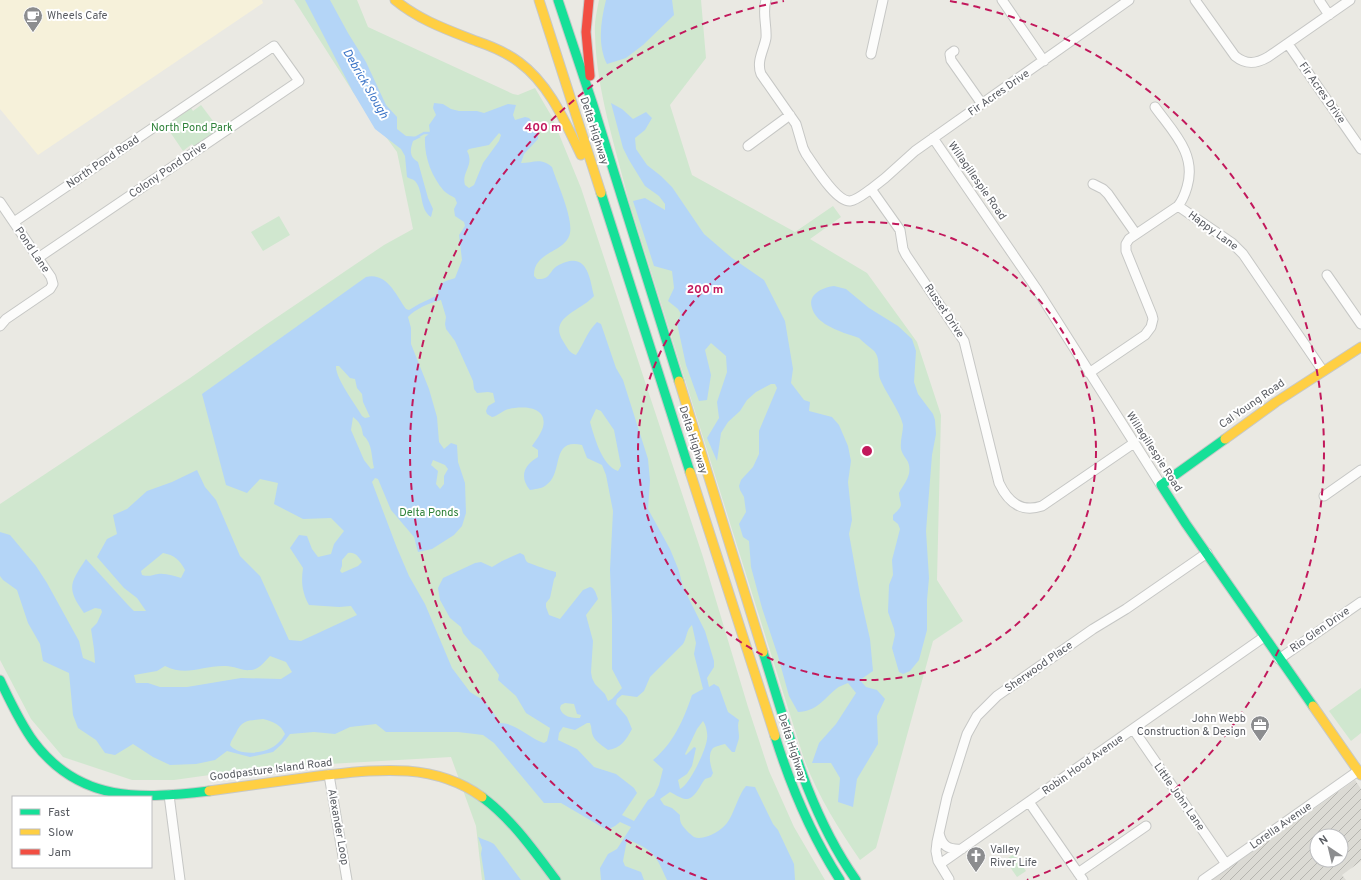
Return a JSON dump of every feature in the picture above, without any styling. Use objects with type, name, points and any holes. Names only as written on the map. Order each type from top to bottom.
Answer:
[{"type":"main road","points":[[394,0],[408,11],[425,20],[495,48],[519,62],[530,71],[547,93],[570,134],[606,207]]},
{"type":"main road","name":"Delta Highway","points":[[539,0],[784,767],[811,832],[840,880]]},
{"type":"main road","name":"Delta Highway","points":[[558,0],[593,105],[797,761],[811,798],[827,832],[856,880]]},
{"type":"main road","points":[[589,0],[586,32],[593,105]]},
{"type":"main road","name":"Cal Young Road","points":[[1161,485],[1266,408],[1361,347]]},
{"type":"main road","name":"Willagillespie Road","points":[[1161,485],[1279,659],[1360,773]]},
{"type":"main road","name":"Goodpasture Island Road","points":[[0,680],[16,713],[40,749],[48,758],[72,777],[88,786],[116,794],[135,796],[168,795],[367,771],[407,771],[432,774],[458,782],[471,789],[499,811],[517,830],[556,880]]},
{"type":"street","points":[[766,0],[764,12],[766,38],[759,61],[759,70],[763,78],[798,127],[806,154],[837,195],[844,200],[851,201],[871,189]]},
{"type":"street","points":[[871,54],[883,0]]},
{"type":"street","points":[[1002,0],[1044,61]]},
{"type":"street","name":"Fir Acres Drive","points":[[871,189],[933,138],[1129,0]]},
{"type":"street","points":[[1195,0],[1230,50],[1241,61],[1247,63],[1261,61],[1288,44],[1350,0]]},
{"type":"street","points":[[1319,0],[1329,15]]},
{"type":"street","name":"Fir Acres Drive","points":[[1288,44],[1361,148]]},
{"type":"street","name":"North Pond Road","points":[[14,222],[274,46],[286,62]]},
{"type":"street","points":[[954,51],[950,54],[951,60],[982,104]]},
{"type":"street","name":"Colony Pond Drive","points":[[38,258],[299,80],[286,62]]},
{"type":"street","name":"Happy Lane","points":[[1155,107],[1181,144],[1189,162],[1190,173],[1187,186],[1178,206],[1232,243],[1243,254],[1323,371]]},
{"type":"street","points":[[748,146],[790,115]]},
{"type":"street","name":"Willagillespie Road","points":[[933,138],[1036,288],[1161,485]]},
{"type":"street","points":[[1093,184],[1103,189],[1108,194],[1136,234]]},
{"type":"street","name":"Russet Drive","points":[[871,189],[900,230],[903,249],[906,255],[964,341],[999,483],[1004,494],[1010,500],[1018,505],[1028,508],[1042,506],[1134,443]]},
{"type":"street","name":"Pond Lane","points":[[0,202],[51,277],[53,284],[50,289],[6,319],[0,326]]},
{"type":"street","points":[[1090,373],[1141,338],[1151,327],[1153,318],[1152,314],[1125,248],[1127,242],[1136,234],[1178,206]]},
{"type":"street","points":[[1327,275],[1361,324]]},
{"type":"street","points":[[1324,496],[1361,470]]},
{"type":"street","name":"Sherwood Place","points":[[949,880],[940,864],[936,851],[947,797],[967,734],[975,719],[997,696],[1093,629],[1126,609],[1207,553]]},
{"type":"street","name":"Rio Glen Drive","points":[[1279,659],[1361,602]]},
{"type":"street","name":"Robin Hood Avenue","points":[[940,864],[1264,637]]},
{"type":"street","name":"Little John Lane","points":[[1133,729],[1226,864]]},
{"type":"street","name":"Lorella Avenue","points":[[1203,880],[1360,773]]},
{"type":"street","name":"Alexander Loop","points":[[329,775],[347,880]]},
{"type":"street","points":[[168,795],[180,880]]},
{"type":"street","points":[[1029,802],[1081,876],[1146,826]]},
{"type":"street","points":[[939,833],[941,841],[946,847],[953,850],[962,849]]},
{"type":"shaded area","points":[[0,0],[262,0],[263,3],[38,155],[0,109]]},
{"type":"shaded area","points":[[1355,780],[1361,789],[1361,861],[1342,875],[1346,880],[1212,880]]},
{"type":"green space","name":"Delta Ponds","points":[[294,0],[357,0],[368,27],[513,94],[518,95],[535,88],[552,117],[581,188],[703,557],[748,707],[769,771],[794,827],[825,880],[482,880],[476,826],[451,757],[259,768],[174,780],[132,780],[63,757],[31,719],[0,660],[0,504],[190,378],[384,245],[413,229],[397,152],[353,92]]},
{"type":"green space","points":[[599,0],[701,0],[706,58],[670,105],[692,175],[795,232],[833,206],[841,217],[810,239],[867,273],[917,342],[941,415],[937,580],[963,621],[933,641],[876,848],[860,860],[829,811],[804,759],[628,198],[602,96],[596,54],[595,29]]},
{"type":"green space","name":"North Pond Park","points":[[201,105],[219,129],[194,147],[192,144],[183,151],[166,126],[191,108],[193,111]]},
{"type":"green space","points":[[279,216],[290,235],[263,251],[251,232]]},
{"type":"green space","points":[[1361,688],[1361,733],[1351,741],[1329,711]]},
{"type":"green space","points":[[1014,854],[1026,871],[1017,877],[1005,860]]},
{"type":"water","points":[[305,0],[330,0],[366,62],[386,105],[397,117],[397,129],[406,136],[421,137],[413,141],[411,153],[413,158],[418,162],[428,198],[433,209],[431,217],[427,214],[423,205],[418,185],[414,180],[407,177],[405,156],[401,149],[375,129],[353,92]]},
{"type":"water","points":[[606,0],[672,0],[674,15],[643,45],[626,58],[607,64],[601,40],[601,24]]},
{"type":"water","points":[[434,103],[443,104],[451,109],[459,111],[477,111],[484,113],[508,104],[516,105],[513,115],[515,120],[525,117],[529,118],[538,129],[538,139],[524,154],[521,163],[541,161],[552,167],[567,209],[570,233],[563,245],[539,262],[535,268],[534,276],[537,279],[545,278],[558,265],[573,261],[579,262],[587,270],[594,296],[563,320],[559,333],[568,350],[576,355],[593,326],[597,322],[601,324],[616,368],[623,380],[648,459],[650,481],[648,509],[670,549],[679,571],[683,587],[705,631],[714,661],[714,667],[707,678],[709,687],[714,684],[719,687],[728,712],[739,720],[739,738],[735,752],[732,752],[725,744],[713,748],[710,757],[713,773],[711,777],[705,779],[692,797],[685,799],[670,792],[660,799],[664,805],[672,808],[680,815],[682,825],[689,833],[694,837],[703,838],[717,832],[727,823],[746,786],[755,787],[794,864],[795,880],[667,880],[660,865],[650,851],[627,840],[623,861],[625,866],[641,872],[644,880],[601,880],[600,868],[608,854],[617,849],[631,827],[620,822],[607,830],[561,803],[544,803],[494,743],[483,735],[458,732],[386,732],[376,724],[350,727],[335,734],[314,732],[290,734],[273,752],[250,757],[227,751],[215,760],[196,764],[170,765],[153,757],[133,744],[115,755],[105,753],[96,740],[78,728],[73,715],[69,673],[43,661],[40,644],[28,623],[17,590],[0,576],[0,532],[10,535],[36,566],[79,641],[83,658],[95,663],[91,629],[97,623],[102,612],[101,609],[95,608],[84,613],[74,597],[72,586],[76,574],[86,559],[134,611],[146,611],[137,598],[124,588],[97,557],[107,539],[117,534],[113,515],[127,509],[147,491],[172,482],[197,470],[205,487],[216,500],[240,556],[260,576],[289,640],[301,641],[357,615],[351,606],[339,607],[309,605],[303,587],[303,568],[290,548],[299,535],[307,536],[312,549],[318,557],[331,554],[334,544],[344,531],[331,518],[303,519],[274,504],[278,483],[260,479],[247,493],[226,485],[202,394],[366,277],[373,276],[385,281],[406,309],[409,310],[436,296],[441,284],[455,278],[462,260],[459,235],[465,226],[464,222],[455,216],[454,209],[457,203],[455,198],[445,192],[439,185],[429,166],[425,137],[430,133],[429,125],[436,115],[433,108]],"holes":[[[499,133],[501,135],[499,141],[483,163],[474,185],[469,188],[465,185],[464,180],[470,160],[467,151],[469,149],[489,145]],[[441,300],[446,317],[446,329],[455,341],[473,381],[474,389],[477,393],[493,393],[495,402],[488,406],[486,411],[487,414],[492,417],[514,408],[527,408],[538,411],[542,415],[544,420],[543,427],[540,435],[532,446],[538,450],[538,457],[526,468],[524,476],[530,490],[543,487],[551,481],[555,474],[561,452],[565,447],[572,444],[582,445],[587,458],[602,465],[606,475],[613,511],[610,570],[612,669],[622,688],[612,699],[608,701],[605,694],[595,684],[592,678],[593,641],[586,615],[598,599],[592,588],[590,587],[583,590],[560,619],[549,615],[546,603],[550,598],[556,572],[527,562],[524,555],[520,553],[492,567],[481,562],[475,563],[443,578],[438,588],[440,600],[450,618],[461,627],[463,633],[472,644],[481,650],[499,675],[498,680],[516,696],[526,713],[550,728],[547,741],[544,743],[512,725],[500,723],[491,709],[483,700],[470,692],[452,668],[425,604],[409,576],[372,482],[375,478],[378,479],[391,510],[414,537],[418,552],[432,549],[454,535],[462,526],[466,513],[465,483],[458,462],[457,445],[451,443],[444,449],[439,442],[437,417],[429,389],[411,344],[411,328],[408,317],[415,311],[428,304]],[[336,366],[339,366],[350,378],[355,379],[357,388],[362,394],[363,402],[370,417],[365,418],[362,416],[339,377]],[[596,409],[601,411],[614,430],[621,466],[618,471],[607,463],[594,435],[590,422]],[[353,417],[360,425],[363,435],[369,442],[374,468],[371,469],[364,460],[351,430]],[[433,460],[445,465],[448,469],[444,476],[444,484],[440,489],[436,484],[438,471],[431,465]],[[163,553],[176,558],[185,570],[181,578],[164,574],[149,576],[142,575],[141,571]],[[348,553],[353,553],[362,562],[358,566],[342,573],[340,571],[342,560]],[[692,625],[696,643],[694,654],[703,689],[692,695],[672,739],[653,760],[663,769],[659,785],[654,796],[648,800],[634,821],[622,815],[637,793],[634,788],[616,774],[594,767],[577,749],[558,740],[559,733],[563,727],[575,730],[587,723],[590,723],[593,736],[608,750],[620,745],[632,729],[627,717],[616,704],[617,699],[622,695],[637,697],[644,691],[650,677],[683,644]],[[270,656],[286,662],[292,672],[281,679],[241,678],[187,687],[160,687],[148,683],[136,683],[134,675],[157,671],[165,666],[173,669],[188,671],[218,666],[253,670]],[[565,703],[574,704],[577,714],[581,715],[580,718],[571,717],[565,715],[561,711],[561,705]],[[263,719],[273,722],[279,726],[285,734],[276,745],[265,751],[248,753],[238,751],[233,748],[230,745],[238,728],[244,723]],[[703,721],[706,727],[707,735],[704,751],[692,775],[680,789],[678,780],[687,774],[692,766],[696,748],[694,747],[686,755],[685,754],[697,729]]]},
{"type":"water","points":[[611,103],[622,109],[633,119],[646,112],[652,118],[645,130],[635,138],[636,149],[647,165],[672,187],[704,234],[732,258],[764,280],[785,321],[793,369],[791,383],[804,400],[810,402],[809,411],[832,417],[839,425],[848,446],[851,461],[848,482],[852,520],[849,534],[870,639],[873,671],[860,680],[866,687],[877,690],[885,699],[877,716],[878,744],[857,779],[853,807],[838,802],[840,778],[831,763],[812,763],[819,743],[836,724],[856,693],[848,683],[837,688],[823,701],[810,710],[798,712],[789,696],[778,656],[762,608],[751,567],[749,541],[743,537],[739,524],[746,512],[744,497],[739,486],[741,480],[753,467],[759,454],[759,431],[777,388],[775,384],[771,384],[756,392],[747,400],[740,411],[728,422],[721,433],[717,461],[707,438],[719,418],[717,402],[727,372],[726,356],[711,343],[705,350],[711,375],[707,400],[699,401],[686,365],[677,323],[681,314],[678,309],[668,301],[674,288],[672,271],[654,266],[633,201],[645,198],[665,210],[665,204],[659,196],[645,186],[629,160],[623,148]]},
{"type":"water","points":[[834,286],[846,289],[869,308],[898,326],[912,339],[916,351],[914,382],[918,394],[933,414],[935,420],[936,434],[932,455],[926,531],[929,578],[927,630],[919,660],[910,671],[903,674],[899,672],[892,648],[895,635],[888,612],[889,585],[893,575],[892,560],[900,529],[898,524],[893,520],[893,515],[901,505],[899,493],[909,475],[908,462],[901,449],[903,425],[902,420],[881,381],[876,353],[859,338],[830,327],[821,321],[814,313],[811,303],[814,295],[821,290]]},
{"type":"water","points":[[478,837],[494,844],[521,880],[485,880],[481,854],[482,848]]},
{"type":"waterway","name":"Debrick Slough","points":[[415,138],[424,133],[430,133]]},
{"type":"traffic: fast","points":[[558,0],[593,105],[679,381]]},
{"type":"traffic: fast","points":[[601,193],[690,472]]},
{"type":"traffic: fast","points":[[1225,439],[1161,485],[1186,524],[1313,706]]},
{"type":"traffic: fast","points":[[763,652],[791,741],[812,799],[839,854],[856,880]]},
{"type":"traffic: fast","points":[[0,680],[11,704],[34,742],[52,762],[71,777],[92,786],[113,792],[136,795],[184,794],[209,791]]},
{"type":"traffic: fast","points":[[775,736],[795,792],[811,828],[840,880]]},
{"type":"traffic: fast","points":[[482,797],[513,825],[556,880]]},
{"type":"traffic: slow","points":[[395,0],[424,19],[499,50],[519,62],[530,71],[540,82],[556,105],[581,155]]},
{"type":"traffic: slow","points":[[539,0],[601,193]]},
{"type":"traffic: slow","points":[[1225,439],[1276,402],[1361,347]]},
{"type":"traffic: slow","points":[[679,381],[763,652]]},
{"type":"traffic: slow","points":[[690,472],[775,736]]},
{"type":"traffic: slow","points":[[1313,706],[1361,775]]},
{"type":"traffic: slow","points":[[209,791],[318,776],[361,772],[403,771],[423,773],[443,778],[463,786],[482,797]]},
{"type":"traffic: jam","points":[[589,0],[586,32],[590,76]]},
{"type":"place","name":"Wheels Cafe","points":[[33,33]]},
{"type":"place","name":"John Webb Construction & Design","points":[[1260,742]]},
{"type":"place","name":"Valley River Life","points":[[976,873]]}]
